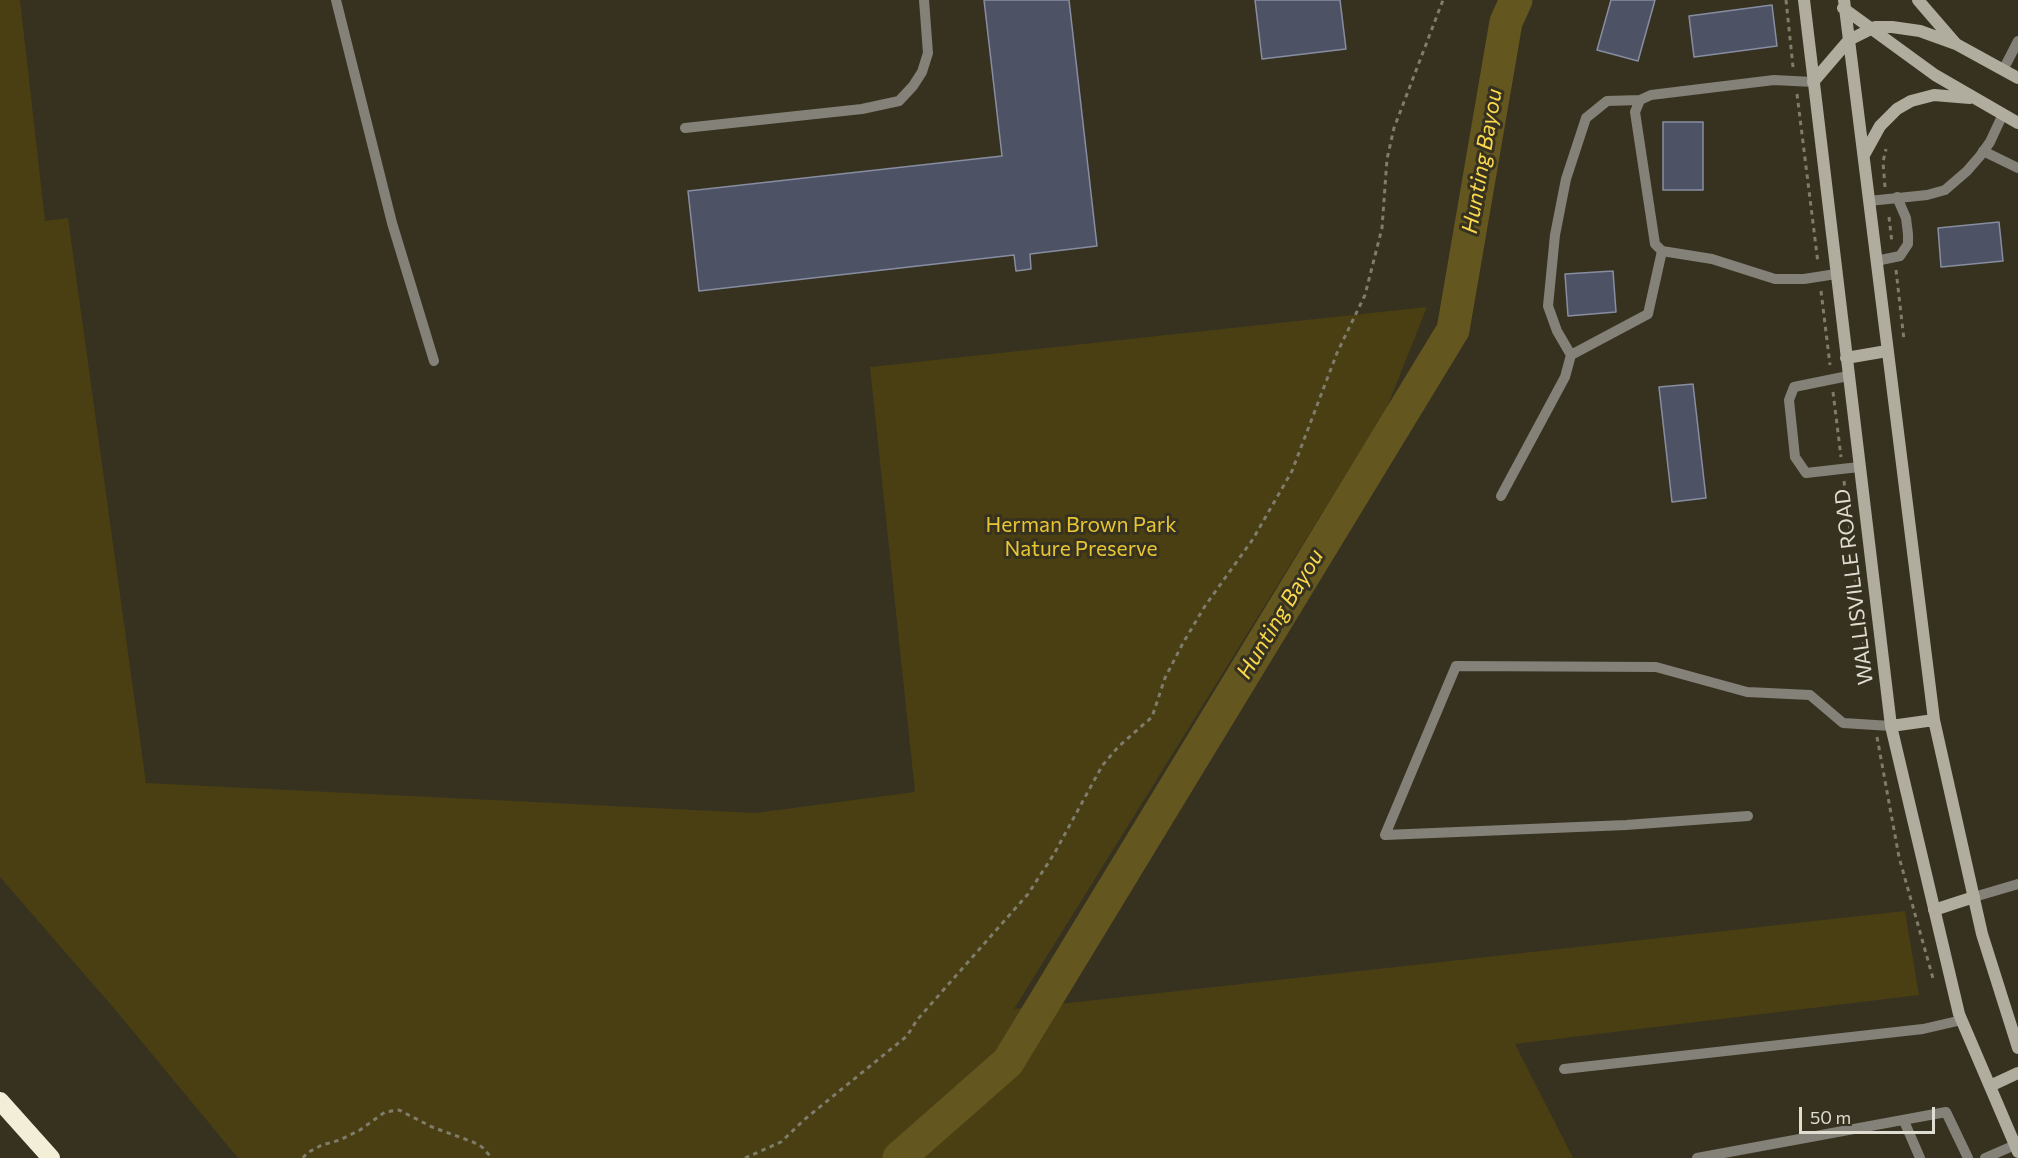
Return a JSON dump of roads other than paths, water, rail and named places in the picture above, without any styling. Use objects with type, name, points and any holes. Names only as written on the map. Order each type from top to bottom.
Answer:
[{"type":"highway","points":[[0,1101],[51,1158]]},
{"type":"main road","name":"WALLISVILLE ROAD","points":[[1804,0],[1891,726],[1962,1020],[2016,1148]]},
{"type":"main road","points":[[1836,0],[1870,29],[1935,75],[2018,123]]},
{"type":"main road","points":[[1918,0],[1956,44]]},
{"type":"main road","points":[[1845,6],[1934,720],[1982,934],[2018,1048]]},
{"type":"main road","points":[[1813,82],[1849,40],[1870,29],[1892,27],[1920,31],[1956,44],[2018,78]]},
{"type":"main road","points":[[1864,155],[1880,126],[1897,109],[1911,101],[1934,95],[1974,98]]},
{"type":"main road","points":[[1846,358],[1887,351]]},
{"type":"main road","points":[[1891,726],[1934,720]]},
{"type":"main road","points":[[1934,910],[1974,897]]},
{"type":"main road","points":[[1990,1086],[2018,1073]]},
{"type":"lane","points":[[336,0],[392,223],[434,362]]},
{"type":"lane","points":[[685,128],[862,109],[899,101],[914,86],[922,72],[928,53],[924,0]]},
{"type":"lane","points":[[2003,70],[2018,41]]},
{"type":"lane","points":[[1571,356],[1557,332],[1548,306],[1555,235],[1566,179],[1586,118],[1607,102],[1640,100],[1651,95],[1774,80],[1813,82]]},
{"type":"lane","points":[[1640,100],[1635,112],[1655,244],[1662,251],[1712,259],[1775,279],[1804,279],[1836,274]]},
{"type":"lane","points":[[1869,201],[1927,195],[1945,190],[1968,171],[1983,151],[2003,114]]},
{"type":"lane","points":[[1983,151],[2018,168]]},
{"type":"lane","points":[[1876,261],[1900,256],[1908,244],[1906,218],[1897,197]]},
{"type":"lane","points":[[1501,496],[1565,377],[1571,356],[1648,314],[1662,251]]},
{"type":"lane","points":[[1848,376],[1794,387],[1789,400],[1795,457],[1806,472],[1859,467]]},
{"type":"lane","points":[[1748,816],[1626,825],[1385,835],[1456,666],[1656,667],[1747,692],[1810,695],[1842,723],[1891,726]]},
{"type":"lane","points":[[1974,897],[2018,884]]},
{"type":"lane","points":[[1564,1069],[1923,1029],[1962,1020]]},
{"type":"lane","points":[[1697,1158],[1946,1112],[1968,1158]]},
{"type":"lane","points":[[1904,1121],[1920,1158]]},
{"type":"lane","points":[[1985,1158],[2016,1148]]},
{"type":"waterway","name":"Hunting Bayou","points":[[899,1158],[1008,1062],[1453,330],[1506,22],[1516,0]]},
{"type":"park label","name":"Herman Brown Park Nature Preserve","points":[[1081,537]]}]
